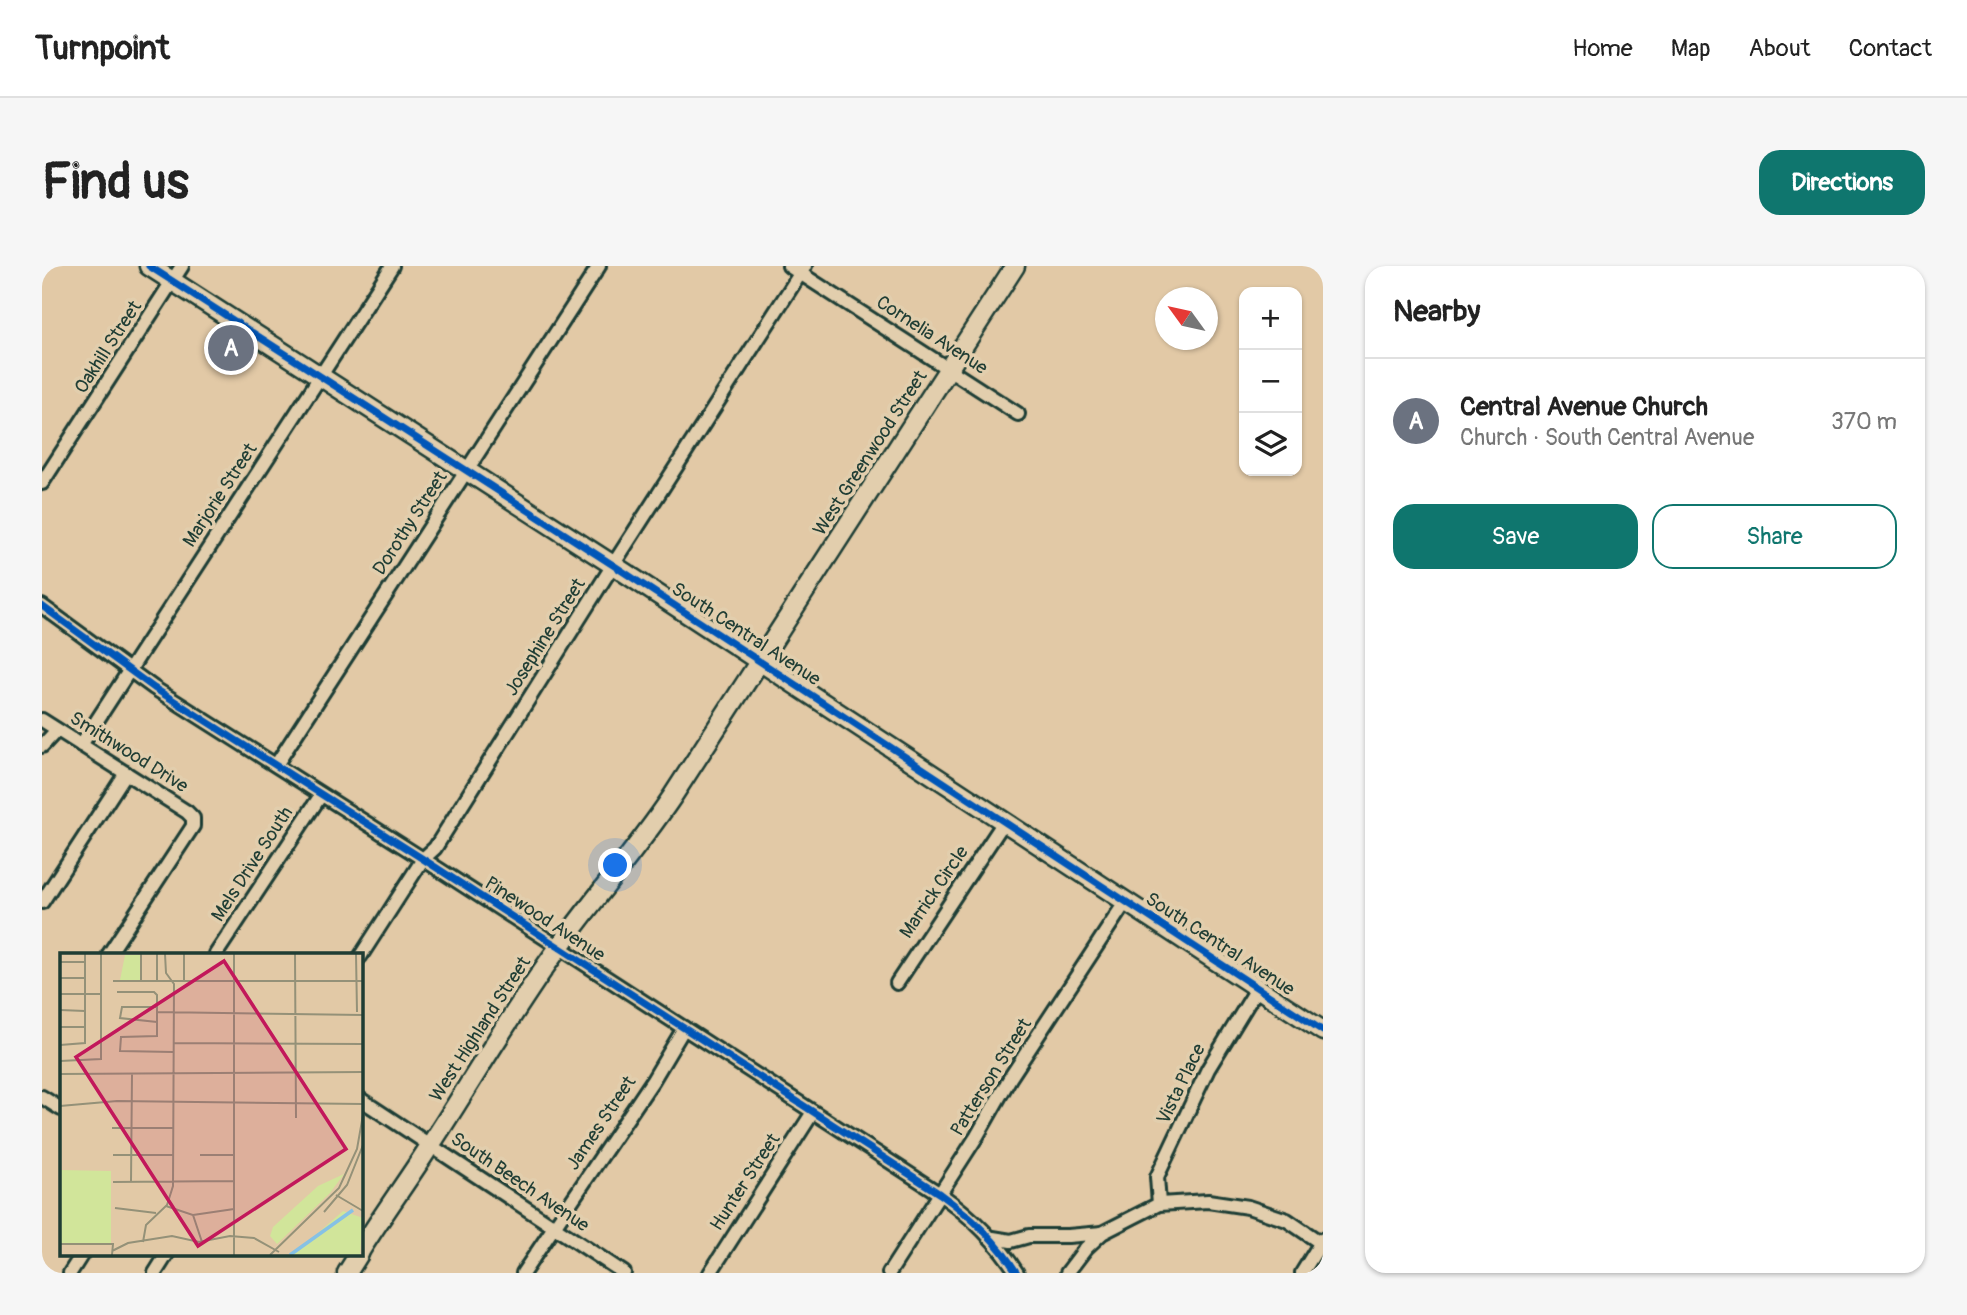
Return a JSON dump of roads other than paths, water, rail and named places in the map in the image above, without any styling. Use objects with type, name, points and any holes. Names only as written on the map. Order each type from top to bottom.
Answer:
[{"type":"street","name":"South Central Avenue","points":[[149,266],[178,274],[319,376],[613,565],[1323,1031]]},
{"type":"street","name":"Marjorie Street","points":[[81,745],[392,266]]},
{"type":"street","name":"Dorothy Street","points":[[276,765],[599,266]]},
{"type":"street","name":"Cornelia Avenue","points":[[789,266],[803,270],[1018,414]]},
{"type":"street","name":"West Greenwood Street","points":[[760,662],[1015,266]]},
{"type":"street","name":"Josephine Street","points":[[362,954],[423,859],[435,848],[803,270]]},
{"type":"street","name":"Oakhill Street","points":[[42,483],[178,274]]},
{"type":"street","name":"Pinewood Avenue","points":[[42,606],[129,671],[940,1194],[961,1209],[992,1238],[1017,1273]]},
{"type":"street","name":"West Highland Street","points":[[362,1249],[431,1145],[467,1084],[559,947],[648,834],[760,662]]},
{"type":"street","name":"Smithwood Drive","points":[[42,720],[193,818],[193,826],[110,953]]},
{"type":"street","points":[[42,746],[57,730]]},
{"type":"street","points":[[42,902],[126,773]]},
{"type":"street","name":"Mels Drive South","points":[[217,953],[321,795]]},
{"type":"street","name":"Marrick Circle","points":[[897,983],[1004,822]]},
{"type":"street","name":"Patterson Street","points":[[890,1273],[1010,1078],[1126,901]]},
{"type":"street","name":"Vista Place","points":[[1159,1204],[1157,1177],[1208,1069],[1258,988]]},
{"type":"street","name":"James Street","points":[[523,1273],[653,1080],[684,1028]]},
{"type":"street","points":[[42,1097],[60,1108]]},
{"type":"street","name":"South Beech Avenue","points":[[362,1100],[624,1273]]},
{"type":"street","name":"Hunter Street","points":[[710,1273],[813,1112]]},
{"type":"street","points":[[1067,1273],[1086,1248],[1102,1233],[1159,1204],[1208,1201],[1248,1207],[1287,1220],[1322,1241],[1302,1273]]},
{"type":"street","points":[[992,1238],[1011,1241],[1028,1236],[1102,1233]]},
{"type":"street","points":[[70,1273],[81,1256]]},
{"type":"street","points":[[155,1273],[166,1256]]},
{"type":"street","name":"West Highland Street","points":[[347,1273],[358,1256]]},
{"type":"place","name":"Central Avenue Church","points":[[231,348]]}]
